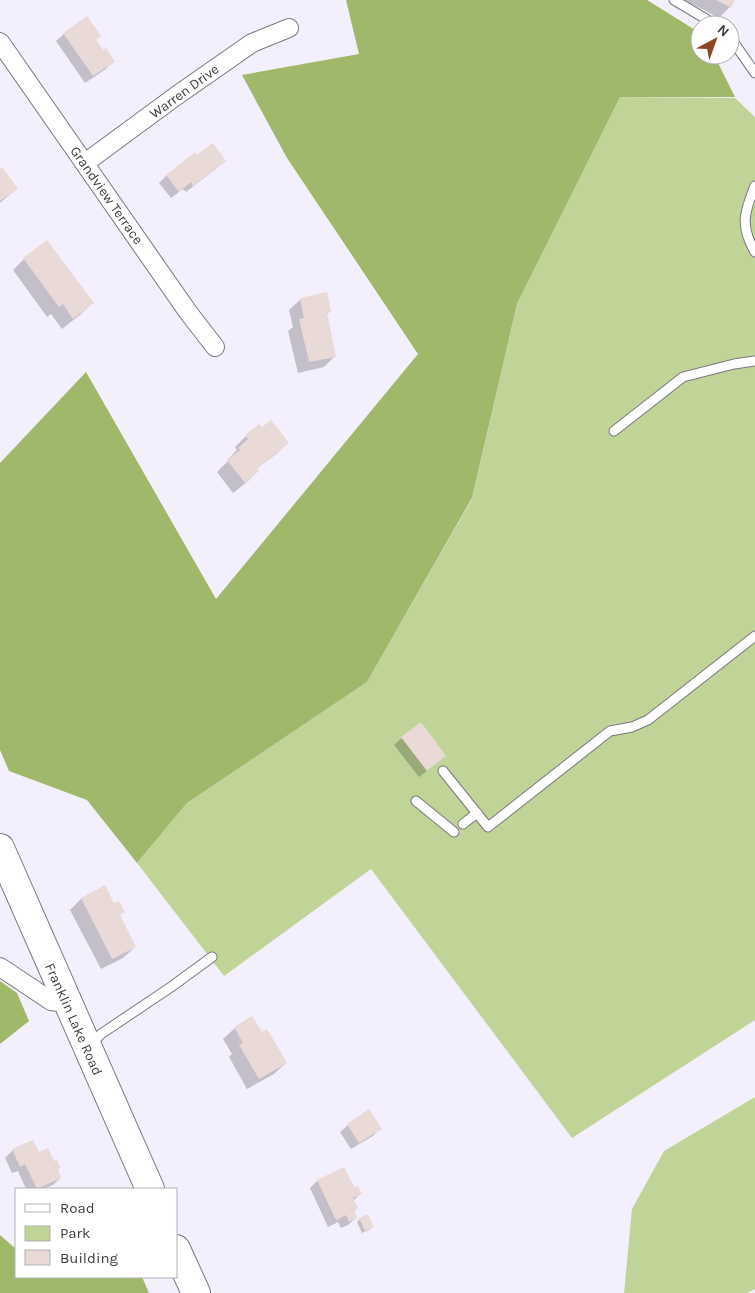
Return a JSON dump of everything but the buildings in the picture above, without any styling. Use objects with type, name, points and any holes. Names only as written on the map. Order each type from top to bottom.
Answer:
[{"type":"main road","name":"Franklin Lake Road","points":[[0,848],[150,1188]]},
{"type":"main road","points":[[178,1253],[196,1293]]},
{"type":"street","name":"Warren Drive","points":[[85,163],[244,48],[289,28]]},
{"type":"street","name":"Grandview Terrace","points":[[0,42],[188,312],[215,347]]},
{"type":"street","points":[[0,967],[52,1001],[67,1003]]},
{"type":"lane","points":[[674,0],[699,15]]},
{"type":"lane","points":[[740,51],[755,73]]},
{"type":"lane","points":[[755,186],[748,203],[744,223],[748,240],[755,252]]},
{"type":"lane","points":[[614,431],[683,377],[734,364],[755,361]]},
{"type":"lane","points":[[443,771],[488,827],[610,731],[632,727],[648,720],[755,636]]},
{"type":"lane","points":[[416,801],[454,832]]},
{"type":"lane","points":[[463,824],[477,812]]},
{"type":"lane","points":[[87,1048],[101,1034],[212,957]]},
{"type":"green space","points":[[346,0],[647,0],[690,27],[690,65],[719,65],[735,97],[620,97],[517,304],[472,498],[367,682],[187,803],[137,863],[87,800],[9,771],[0,750],[0,463],[86,372],[216,599],[418,354],[287,158],[242,75],[359,54]]},
{"type":"green space","points":[[620,97],[735,98],[755,117],[755,1020],[572,1138],[371,869],[224,976],[137,863],[187,803],[367,682],[472,499],[517,304]]},
{"type":"green space","points":[[0,981],[17,993],[29,1021],[0,1044]]},
{"type":"green space","points":[[755,1097],[755,1289],[747,1293],[624,1293],[632,1209],[664,1151]]},
{"type":"green space","points":[[0,1235],[15,1248],[15,1278],[142,1278],[149,1293],[0,1293]]}]
